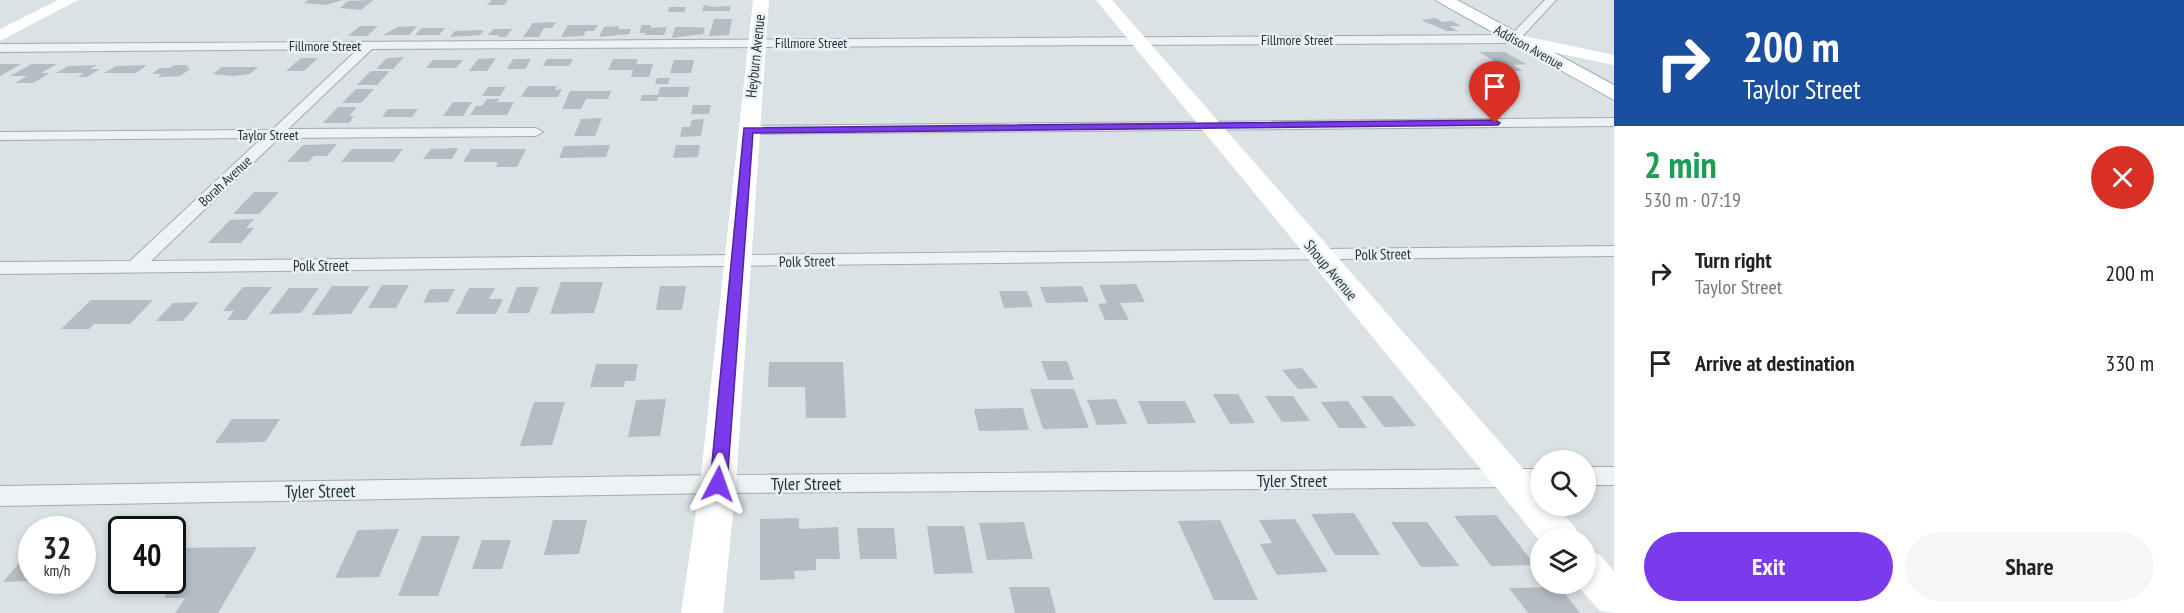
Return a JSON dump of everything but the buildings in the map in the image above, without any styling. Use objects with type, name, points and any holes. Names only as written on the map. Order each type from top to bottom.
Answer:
[{"type":"main road","name":"Addison Avenue","points":[[1444,0],[1614,94]]},
{"type":"street","points":[[0,36],[70,0]]},
{"type":"street","name":"Heyburn Avenue","points":[[702,613],[718,484],[755,44],[761,0]]},
{"type":"street","name":"Shoup Avenue","points":[[1104,0],[1552,528]]},
{"type":"street","points":[[1514,39],[1551,0]]},
{"type":"street","points":[[1514,39],[1614,60]]},
{"type":"street","name":"Fillmore Street","points":[[0,48],[1514,39]]},
{"type":"street","name":"Borah Avenue","points":[[134,267],[369,46]]},
{"type":"street","points":[[748,130],[1614,122]]},
{"type":"street","name":"Taylor Street","points":[[0,136],[536,132]]},
{"type":"street","name":"Polk Street","points":[[0,268],[1319,256],[1614,251]]},
{"type":"street","points":[[1596,476],[1614,476]]},
{"type":"street","name":"Tyler Street","points":[[0,496],[718,484],[1530,478]]},
{"type":"street","points":[[1596,578],[1614,599]]},
{"type":"route","points":[[718,484],[748,130],[1495,123]]}]
